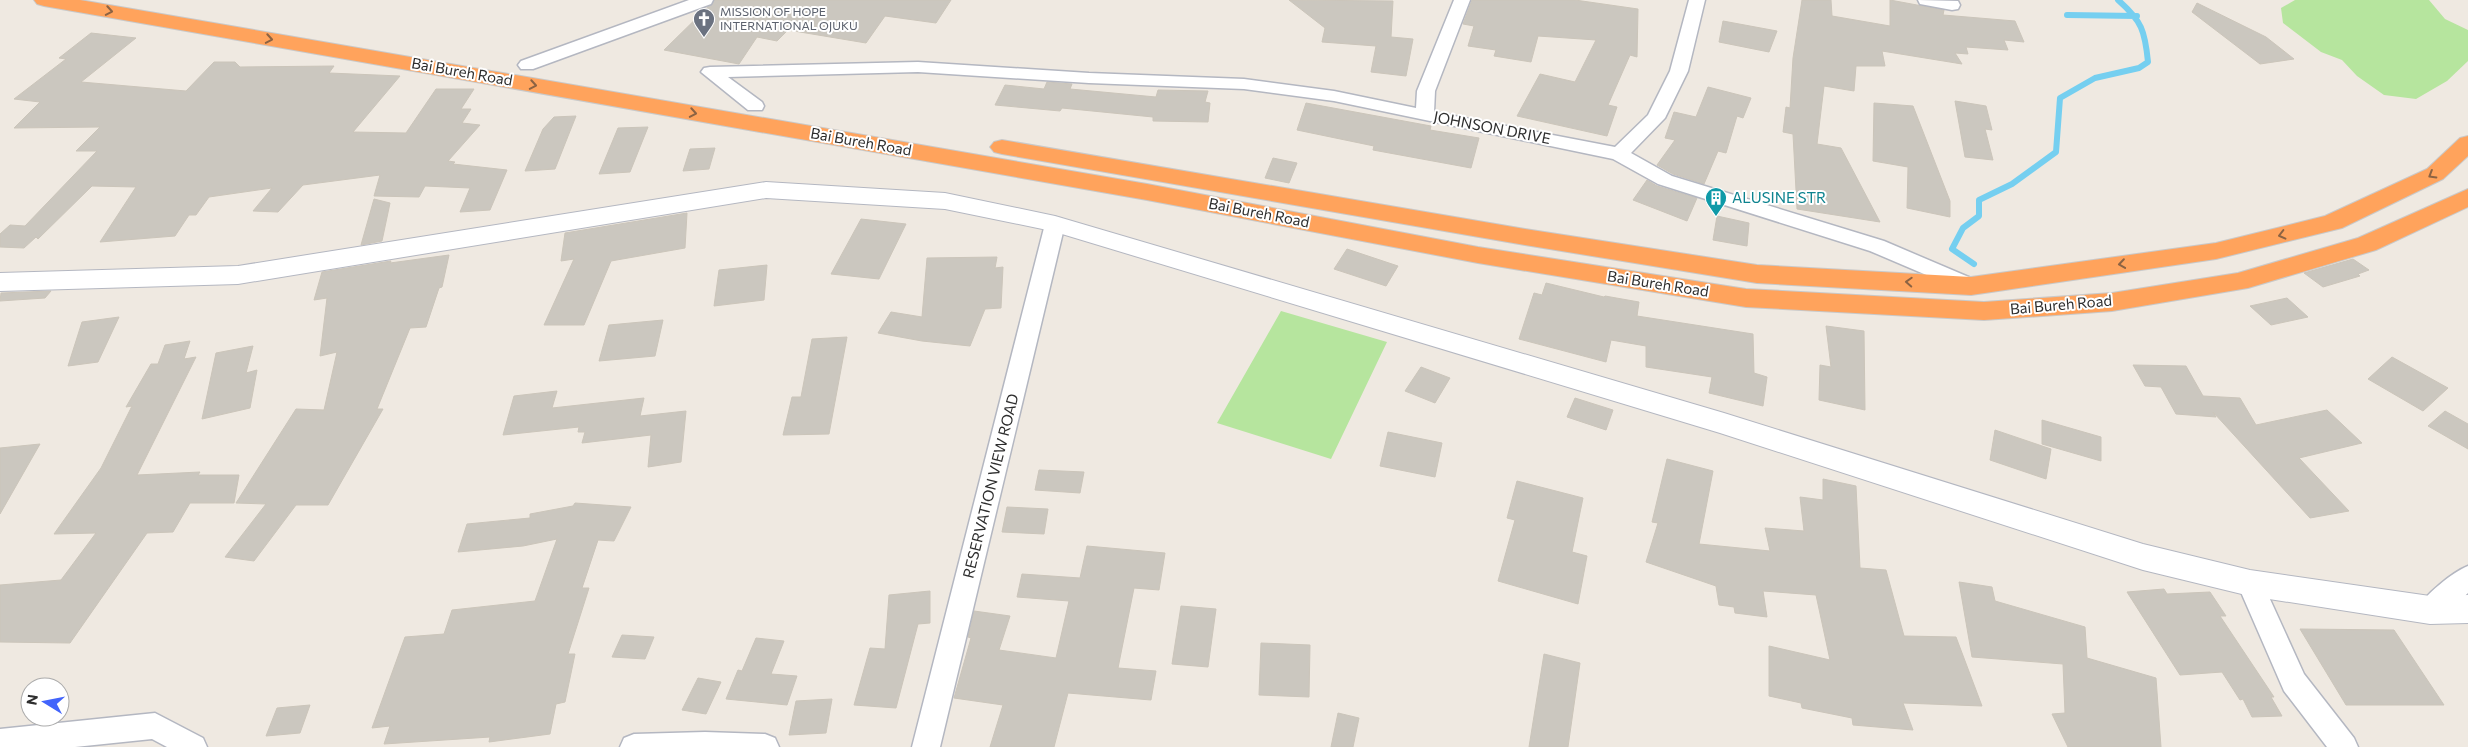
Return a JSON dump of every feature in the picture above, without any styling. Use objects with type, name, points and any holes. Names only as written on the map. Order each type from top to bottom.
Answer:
[{"type":"highway","name":"Bai Bureh Road","points":[[44,0],[1147,192],[1478,254],[1746,298],[1984,311],[2112,302],[2248,280],[2367,244],[2468,197]]},
{"type":"highway","name":"Bai Bureh Road","points":[[147,0],[755,106],[1525,237],[1757,274],[1971,286],[2216,251],[2333,222],[2435,174],[2468,143]]},
{"type":"street","points":[[655,17],[663,0]]},
{"type":"street","points":[[527,65],[705,0]]},
{"type":"street","name":"JOHNSON DRIVE","points":[[1462,0],[1426,92],[1425,116],[1491,127],[1619,154],[1665,180],[1877,246],[1971,286]]},
{"type":"street","points":[[1619,154],[1656,118],[1679,71],[1697,0]]},
{"type":"street","points":[[1926,0],[1952,5]]},
{"type":"street","points":[[755,106],[710,72],[918,67],[1089,78],[1244,84],[1334,96],[1425,116]]},
{"type":"street","points":[[0,282],[238,276],[766,190],[945,201],[1055,224],[1724,424],[2143,557],[2250,583],[2430,610],[2468,609]]},
{"type":"street","name":"RESERVATION VIEW ROAD","points":[[926,747],[1055,224]]},
{"type":"street","points":[[2430,610],[2468,578]]},
{"type":"street","points":[[2250,583],[2294,682],[2344,747]]},
{"type":"street","points":[[0,742],[155,726],[193,747]]},
{"type":"street","points":[[634,747],[705,745],[765,747]]},
{"type":"green space","points":[[2295,0],[2429,0],[2445,19],[2468,30],[2468,61],[2447,81],[2416,99],[2384,95],[2357,76],[2342,60],[2321,52],[2283,23],[2281,8]]},
{"type":"green space","points":[[1281,311],[1387,342],[1331,459],[1217,423]]},
{"type":"building","points":[[715,0],[951,0],[936,23],[885,16],[866,43],[788,30],[777,41],[757,37],[739,64],[664,50]]},
{"type":"building","points":[[1289,0],[1393,1],[1391,37],[1413,39],[1406,76],[1371,72],[1376,46],[1322,42],[1325,28]]},
{"type":"building","points":[[1472,0],[1575,0],[1638,9],[1637,57],[1630,55],[1608,105],[1617,107],[1607,136],[1517,116],[1540,74],[1575,82],[1596,40],[1538,36],[1531,62],[1494,56],[1496,50],[1468,46],[1474,26],[1463,24]]},
{"type":"building","points":[[1802,0],[1831,0],[1832,16],[1890,26],[1890,0],[1944,10],[1943,15],[2015,21],[2024,42],[2004,40],[2008,50],[1966,47],[1968,54],[1955,53],[1962,64],[1882,51],[1885,66],[1856,66],[1854,91],[1824,86],[1817,144],[1841,148],[1880,222],[1797,209],[1793,134],[1783,132],[1786,107],[1790,108],[1793,58]]},
{"type":"building","points":[[2197,3],[2266,37],[2294,59],[2260,64],[2192,12]]},
{"type":"building","points":[[1723,21],[1777,31],[1769,52],[1719,42]]},
{"type":"building","points":[[91,33],[136,38],[81,82],[186,91],[214,62],[235,62],[240,67],[334,66],[329,73],[400,76],[353,132],[406,133],[436,89],[474,89],[461,109],[471,109],[462,123],[480,125],[448,161],[455,162],[453,164],[507,170],[490,210],[460,212],[470,188],[425,186],[419,197],[374,196],[380,175],[303,185],[278,212],[253,211],[272,188],[209,197],[196,215],[189,215],[175,236],[100,242],[136,187],[92,186],[38,239],[36,237],[24,248],[0,247],[0,234],[10,225],[25,226],[97,151],[76,151],[100,127],[14,128],[40,102],[14,99],[66,59],[59,58]]},
{"type":"building","points":[[1047,82],[1072,84],[1070,89],[1156,97],[1158,90],[1208,91],[1205,102],[1210,103],[1208,122],[1153,121],[1153,117],[1062,108],[1060,111],[995,105],[1005,85],[1044,89]]},
{"type":"building","points":[[1708,87],[1751,98],[1743,118],[1737,116],[1726,153],[1718,151],[1704,184],[1673,174],[1657,165],[1675,140],[1665,138],[1674,112],[1696,117]]},
{"type":"building","points":[[1955,101],[1986,106],[1992,130],[1985,129],[1993,160],[1965,157]]},
{"type":"building","points":[[1306,103],[1431,126],[1430,130],[1479,138],[1471,168],[1373,150],[1374,146],[1297,130]]},
{"type":"building","points":[[1874,103],[1913,106],[1950,201],[1950,217],[1907,208],[1908,167],[1873,161]]},
{"type":"building","points":[[576,116],[555,169],[525,171],[543,129],[554,117]]},
{"type":"building","points":[[648,127],[630,172],[599,174],[618,128]]},
{"type":"building","points":[[715,148],[709,169],[683,171],[690,149]]},
{"type":"building","points":[[1273,158],[1297,163],[1289,183],[1265,178]]},
{"type":"building","points":[[1647,180],[1657,186],[1697,198],[1687,221],[1633,200]]},
{"type":"building","points":[[374,199],[390,203],[382,241],[361,245]]},
{"type":"building","points":[[687,213],[685,248],[611,261],[584,325],[544,325],[574,259],[561,261],[565,233]]},
{"type":"building","points":[[1717,216],[1749,223],[1747,246],[1713,240]]},
{"type":"building","points":[[861,219],[906,224],[879,279],[831,274]]},
{"type":"building","points":[[1347,249],[1398,266],[1386,286],[1334,269]]},
{"type":"building","points":[[449,255],[442,287],[439,288],[426,327],[410,328],[377,409],[383,409],[328,505],[296,505],[254,561],[225,557],[266,504],[236,503],[296,409],[324,410],[337,352],[320,356],[327,298],[314,300],[322,272],[391,261],[390,263]]},
{"type":"building","points":[[997,257],[995,268],[1003,267],[1001,308],[985,309],[970,346],[922,341],[878,333],[891,312],[922,317],[927,258]]},
{"type":"building","points":[[2353,259],[2369,270],[2358,274],[2360,276],[2323,287],[2304,273]]},
{"type":"building","points":[[767,265],[764,300],[714,306],[719,270]]},
{"type":"building","points":[[1546,283],[1604,297],[1639,302],[1637,316],[1753,334],[1754,373],[1767,377],[1763,406],[1709,393],[1712,377],[1646,367],[1646,346],[1611,340],[1606,362],[1519,339],[1534,293],[1542,295]]},
{"type":"building","points":[[51,291],[45,298],[0,301],[1,293]]},
{"type":"building","points":[[2287,298],[2308,317],[2271,325],[2250,306]]},
{"type":"building","points":[[119,317],[98,362],[68,366],[82,322]]},
{"type":"building","points":[[663,320],[655,356],[599,361],[609,325]]},
{"type":"building","points":[[1826,326],[1864,331],[1865,410],[1819,400],[1820,365],[1831,367]]},
{"type":"building","points":[[847,337],[829,434],[783,435],[792,397],[801,397],[812,339]]},
{"type":"building","points":[[190,341],[184,359],[196,357],[137,475],[200,472],[198,475],[239,475],[234,503],[190,503],[173,532],[147,533],[70,643],[0,642],[0,585],[61,580],[96,533],[54,534],[101,468],[132,406],[126,407],[151,364],[158,364],[165,345]]},
{"type":"building","points":[[253,346],[246,373],[257,370],[250,408],[202,419],[216,353]]},
{"type":"building","points":[[2392,357],[2448,388],[2423,411],[2368,379]]},
{"type":"building","points":[[2133,365],[2186,366],[2203,396],[2240,398],[2256,425],[2327,410],[2362,443],[2299,458],[2349,511],[2310,518],[2213,412],[2216,417],[2176,414],[2161,387],[2145,386]]},
{"type":"building","points":[[1421,367],[1450,378],[1435,403],[1405,391]]},
{"type":"building","points":[[557,391],[552,408],[644,398],[640,416],[686,411],[681,462],[648,467],[651,435],[582,443],[585,432],[578,432],[579,427],[503,435],[514,396]]},
{"type":"building","points":[[1575,398],[1613,410],[1606,430],[1567,417]]},
{"type":"building","points":[[2445,411],[2468,424],[2468,449],[2428,426]]},
{"type":"building","points":[[2042,420],[2101,437],[2101,461],[2042,444]]},
{"type":"building","points":[[1995,430],[2051,449],[2046,479],[1990,460]]},
{"type":"building","points":[[1388,432],[1442,443],[1435,477],[1380,466]]},
{"type":"building","points":[[40,444],[0,514],[0,448]]},
{"type":"building","points":[[1667,459],[1713,471],[1699,544],[1770,551],[1765,528],[1804,531],[1800,497],[1823,500],[1823,479],[1856,486],[1860,568],[1886,570],[1904,636],[1956,637],[1982,706],[1903,703],[1913,730],[1853,725],[1852,718],[1802,708],[1801,703],[1769,696],[1769,646],[1830,660],[1816,595],[1763,591],[1767,617],[1735,613],[1734,607],[1719,605],[1716,586],[1646,562],[1658,523],[1652,522]]},
{"type":"building","points":[[1039,470],[1084,472],[1080,493],[1035,490]]},
{"type":"building","points":[[1517,481],[1583,498],[1572,552],[1587,556],[1578,604],[1498,581],[1515,520],[1507,518]]},
{"type":"building","points":[[575,503],[631,507],[614,541],[598,540],[582,588],[589,588],[568,654],[575,654],[565,702],[556,704],[550,734],[489,742],[490,737],[384,744],[390,726],[372,728],[405,637],[444,634],[452,610],[535,601],[557,539],[523,546],[458,552],[467,524],[530,518],[530,514],[573,506]]},
{"type":"building","points":[[1007,507],[1048,509],[1044,534],[1002,532]]},
{"type":"building","points":[[1087,546],[1165,553],[1159,590],[1134,588],[1118,668],[1156,671],[1151,700],[1068,693],[1054,747],[990,747],[1003,705],[954,698],[971,638],[968,637],[974,611],[1010,616],[999,650],[1056,658],[1069,601],[1017,597],[1022,574],[1080,578]]},
{"type":"building","points":[[1959,582],[1992,587],[1995,601],[2085,627],[2087,658],[2156,678],[2161,747],[2068,747],[2052,714],[2065,713],[2063,664],[1972,657]]},
{"type":"building","points":[[2164,589],[2167,594],[2210,592],[2226,616],[2220,616],[2274,697],[2271,697],[2282,716],[2252,717],[2243,699],[2240,700],[2222,672],[2180,675],[2127,592]]},
{"type":"building","points":[[930,591],[930,623],[918,624],[896,708],[854,705],[870,648],[885,649],[889,595]]},
{"type":"building","points":[[1181,606],[1216,609],[1208,667],[1172,664]]},
{"type":"building","points":[[2300,629],[2394,630],[2444,705],[2346,705]]},
{"type":"building","points":[[622,635],[654,637],[645,659],[612,657]]},
{"type":"building","points":[[756,638],[784,641],[771,674],[797,676],[787,705],[726,699],[738,670],[742,671]]},
{"type":"building","points":[[1261,643],[1310,645],[1309,697],[1259,695]]},
{"type":"building","points":[[1544,654],[1580,663],[1568,747],[1529,747]]},
{"type":"building","points":[[698,678],[721,682],[706,714],[682,710]]},
{"type":"building","points":[[832,699],[826,733],[789,735],[796,701]]},
{"type":"building","points":[[310,705],[300,733],[266,736],[277,708]]},
{"type":"building","points":[[1338,713],[1359,718],[1353,747],[1331,747]]},
{"type":"waterway","points":[[2118,0],[2133,16]]},
{"type":"waterway","points":[[2067,15],[2133,16]]},
{"type":"waterway","points":[[1974,264],[1952,249],[1963,228],[1979,216],[1979,200],[2012,184],[2056,152],[2060,98],[2095,78],[2139,68],[2148,62],[2144,34],[2133,16]]},
{"type":"place","name":"MISSION OF HOPE INTERNATIONAL OJUKU","points":[[704,38]]},
{"type":"place","name":"ALUSINE STR","points":[[1716,217]]}]
